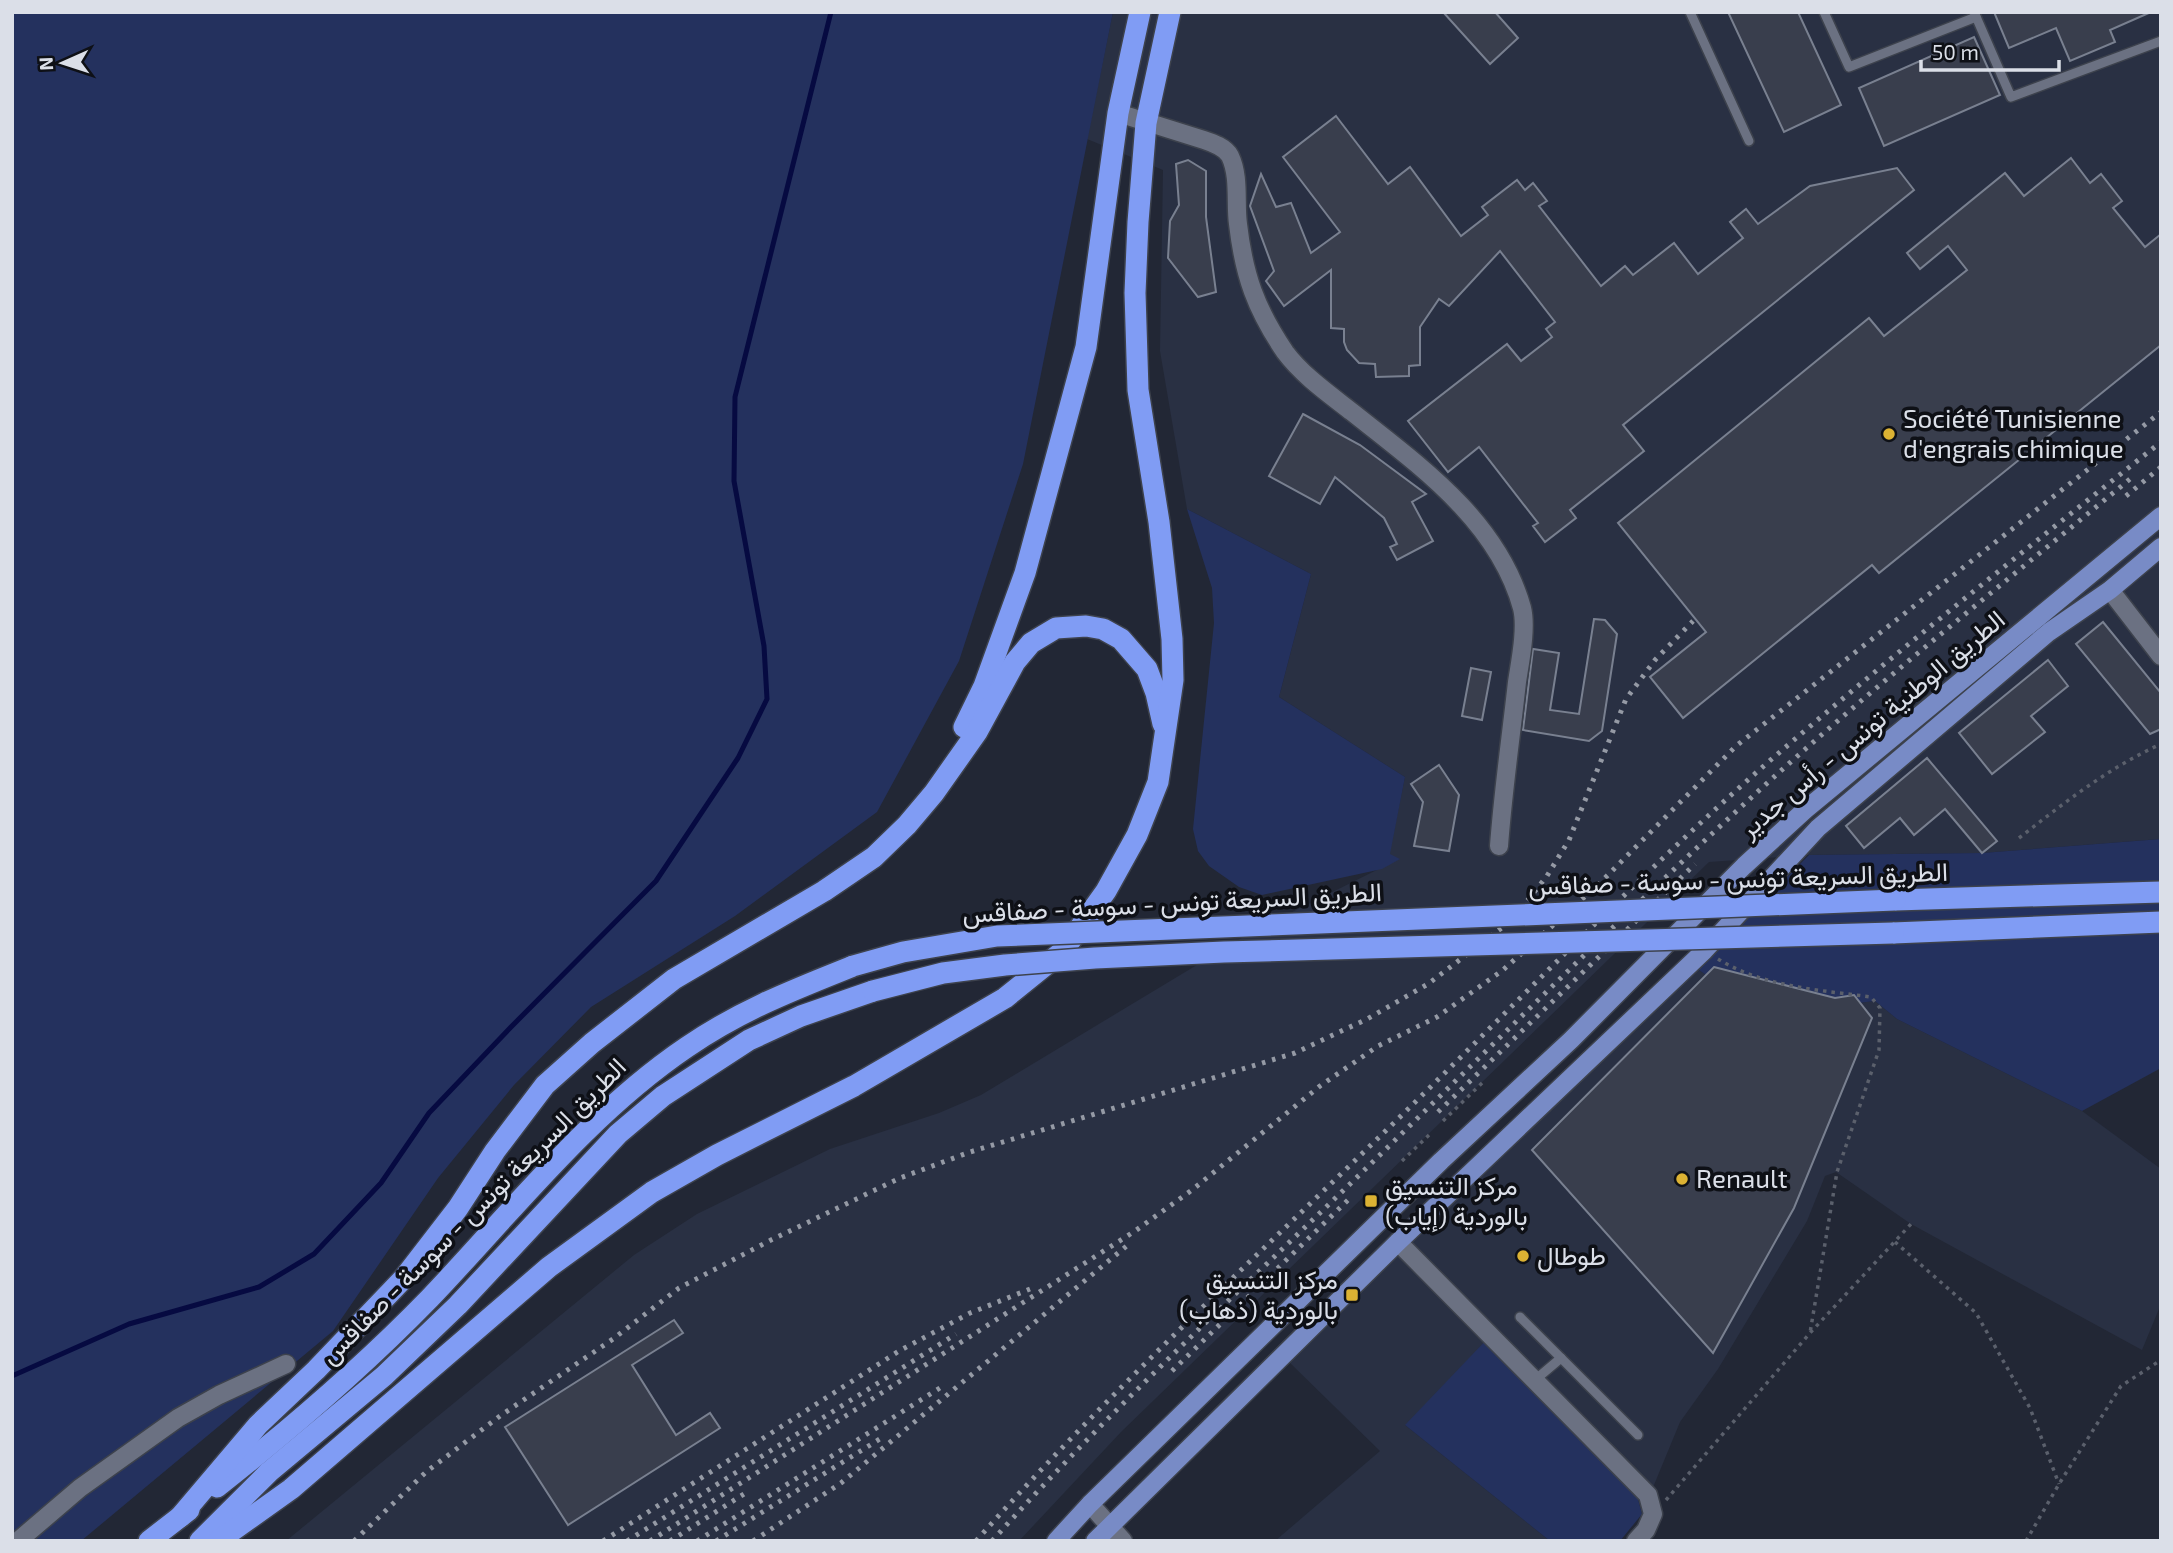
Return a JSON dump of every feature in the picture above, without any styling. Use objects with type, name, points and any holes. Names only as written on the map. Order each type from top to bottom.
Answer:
[{"type":"highway","points":[[934,793],[998,649],[1025,573],[1055,471],[1086,347],[1118,113],[1140,12]]},
{"type":"highway","points":[[218,1541],[291,1489],[549,1267],[652,1192],[717,1155],[854,1086],[1005,998],[1063,950],[1107,891],[1137,835],[1158,782],[1173,680],[1172,639],[1159,522],[1138,390],[1135,341],[1138,222],[1146,123],[1170,12]]},
{"type":"highway","points":[[180,1517],[258,1424],[316,1370],[404,1278],[458,1208],[495,1151],[545,1085],[592,1043],[674,979],[824,891],[874,857],[907,825],[934,793],[977,732],[1016,662],[1031,643],[1056,628],[1086,626],[1104,629],[1121,639],[1147,669],[1156,693],[1164,733]]},
{"type":"highway","name":"الطريق السريعة تونس - سوسة - صفاقس","points":[[149,1541],[269,1446],[369,1359],[599,1117],[649,1075],[740,1014],[853,966],[903,952],[998,936],[2161,892]]},
{"type":"highway","name":"الطريق السريعة تونس - سوسة - صفاقس","points":[[201,1541],[270,1472],[384,1376],[440,1323],[618,1134],[663,1096],[750,1040],[801,1016],[873,991],[943,973],[1095,958],[2161,922]]},
{"type":"main road","name":"الطريق الوطنية تونس - رأس جدير","points":[[1056,1541],[1090,1504],[1441,1161],[1571,1040],[1744,866],[1795,820],[2161,516]]},
{"type":"main road","name":"الطريق الوطنية تونس - رأس جدير","points":[[1095,1541],[1398,1242],[1704,951],[1818,828],[2049,632],[2110,590],[2161,547]]},
{"type":"street","points":[[1118,113],[1204,140],[1229,153],[1235,171],[1237,223],[1245,268],[1260,313],[1287,355],[1322,388],[1440,485],[1483,528],[1499,551],[1523,612],[1499,846]]},
{"type":"street","points":[[2110,590],[2161,656]]},
{"type":"street","points":[[1398,1242],[1648,1495],[1653,1514],[1646,1530],[1636,1541]]},
{"type":"street","points":[[18,1541],[80,1488],[178,1418],[219,1395],[286,1364]]},
{"type":"street","points":[[1090,1504],[1123,1541]]},
{"type":"lane","points":[[1690,12],[1749,141]]},
{"type":"lane","points":[[1824,12],[1849,67],[1975,15],[2011,97],[2161,41]]},
{"type":"lane","points":[[1520,1317],[1638,1435]]},
{"type":"lane","points":[[1535,1380],[1561,1358]]},
{"type":"path","points":[[2019,838],[2086,786],[2129,759],[2161,744]]},
{"type":"path","points":[[1704,951],[1736,971],[1777,983],[1871,998],[1880,1008],[1879,1050],[1837,1172],[1810,1333]]},
{"type":"path","points":[[1443,1121],[1483,1082]]},
{"type":"path","points":[[1402,1161],[1430,1134]]},
{"type":"path","points":[[1653,1514],[1810,1333],[1911,1224]]},
{"type":"path","points":[[1895,1242],[1976,1313],[2030,1408],[2059,1484]]},
{"type":"path","points":[[2026,1541],[2121,1386],[2161,1360]]},
{"type":"shaded area","points":[[12,12],[1113,12],[1023,464],[959,661],[877,812],[735,916],[591,1007],[514,1085],[438,1178],[333,1331],[81,1541],[12,1541]]},
{"type":"shaded area","points":[[1113,12],[2161,12],[2161,839],[1982,853],[1809,855],[1709,862],[1121,1432],[1019,1541],[286,1541],[634,1255],[697,1214],[830,1149],[939,1113],[981,1095],[1250,933],[1399,859],[1389,855],[1405,777],[1279,697],[1311,574],[1187,509],[1160,351],[1163,170],[1087,139]]},
{"type":"shaded area","points":[[1187,509],[1311,574],[1279,697],[1405,777],[1390,854],[1400,859],[1382,869],[1262,895],[1239,887],[1209,866],[1198,851],[1193,829],[1214,623],[1212,588]]},
{"type":"shaded area","points":[[2161,839],[2161,1068],[2082,1111],[1897,1019],[1875,1001],[1850,1004],[1745,1002],[1696,968],[1809,855],[1982,853]]},
{"type":"shaded area","points":[[1696,968],[1745,1002],[1850,1004],[1875,1001],[1897,1019],[2082,1111],[2161,1169],[2161,1304],[2142,1350],[1911,1224],[1836,1172],[1825,1176],[1807,1221],[1718,1369],[1680,1422],[1642,1514],[1630,1470],[1405,1425],[1550,1541],[1275,1541],[1380,1451],[1287,1360]]},
{"type":"shaded area","points":[[1491,1335],[1630,1470],[1642,1514],[1620,1541],[1550,1541],[1405,1425]]},
{"type":"building","points":[[1443,12],[1495,12],[1518,38],[1490,64]]},
{"type":"building","points":[[1728,12],[1798,12],[1841,105],[1784,132]]},
{"type":"building","points":[[1994,12],[2151,12],[2110,30],[2115,42],[2070,61],[2056,28],[2009,48]]},
{"type":"building","points":[[1974,37],[2000,95],[1884,146],[1859,88]]},
{"type":"building","points":[[1336,116],[1388,184],[1410,167],[1461,236],[1488,215],[1482,207],[1517,180],[1525,190],[1533,183],[1547,201],[1539,206],[1601,286],[1625,266],[1633,275],[1674,243],[1698,274],[1743,238],[1730,222],[1746,209],[1758,224],[1810,186],[1897,168],[1914,190],[1623,425],[1644,451],[1570,510],[1576,518],[1545,542],[1533,526],[1538,523],[1479,447],[1448,472],[1408,421],[1507,344],[1521,361],[1552,337],[1546,329],[1555,322],[1500,251],[1449,306],[1439,299],[1420,327],[1420,365],[1409,366],[1409,376],[1376,377],[1375,364],[1359,363],[1347,350],[1344,329],[1331,328],[1331,270],[1284,306],[1266,281],[1274,271],[1250,206],[1261,174],[1276,207],[1291,203],[1311,253],[1340,232],[1283,157]]},
{"type":"building","name":"Société Tunisienne d'engrais chimique","points":[[2071,158],[2090,183],[2101,174],[2122,201],[2113,208],[2145,247],[2161,234],[2161,345],[1879,573],[1872,565],[1683,718],[1650,677],[1706,632],[1618,523],[1869,318],[1884,336],[1967,270],[1948,246],[1920,269],[1907,253],[2005,173],[2024,196]]},
{"type":"building","points":[[1188,160],[1206,171],[1206,217],[1216,292],[1198,297],[1168,258],[1170,221],[1179,205],[1176,164]]},
{"type":"building","points":[[1303,414],[1360,445],[1426,494],[1412,502],[1433,541],[1397,560],[1390,547],[1397,544],[1384,518],[1335,477],[1320,504],[1269,476]]},
{"type":"building","points":[[1594,619],[1605,620],[1617,634],[1602,731],[1589,741],[1523,730],[1533,649],[1559,653],[1550,710],[1579,714]]},
{"type":"building","points":[[2103,622],[2161,693],[2161,729],[2150,734],[2076,644]]},
{"type":"building","points":[[2048,660],[2068,686],[2031,716],[2045,732],[1992,774],[1959,733]]},
{"type":"building","points":[[1471,668],[1491,672],[1482,720],[1462,716]]},
{"type":"building","points":[[1927,758],[1997,841],[1982,853],[1945,809],[1914,835],[1900,818],[1864,848],[1846,826]]},
{"type":"building","points":[[1439,765],[1459,795],[1449,851],[1414,846],[1423,802],[1411,784]]},
{"type":"building","name":"Renault","points":[[1714,967],[1835,998],[1854,995],[1872,1018],[1794,1208],[1713,1353],[1532,1150]]},
{"type":"building","points":[[674,1320],[683,1333],[632,1365],[676,1435],[710,1413],[720,1428],[568,1525],[505,1427]]},
{"type":"waterway","points":[[12,1376],[129,1324],[259,1287],[314,1254],[381,1183],[429,1113],[656,881],[738,758],[767,699],[764,646],[734,481],[735,397],[831,12]]},
{"type":"railway","points":[[650,1541],[1135,1231],[1192,1190],[1320,1086],[1378,1046],[1437,1017],[1503,970],[1599,884],[1736,746],[2161,412]]},
{"type":"railway","points":[[976,1541],[1071,1438],[1170,1339],[1708,816],[1907,645],[2161,442]]},
{"type":"railway","points":[[2126,496],[2161,467]]},
{"type":"railway","points":[[992,1541],[1136,1390],[1716,830],[1854,707],[2130,479]]},
{"type":"railway","points":[[354,1541],[426,1472],[500,1416],[613,1339],[679,1288],[771,1240],[900,1178],[970,1152],[1295,1053],[1367,1019],[1428,984],[1512,920],[1547,876],[1569,840],[1626,699],[1655,660],[1693,621]]},
{"type":"railway","points":[[1438,1112],[1695,864]]},
{"type":"railway","points":[[1172,1371],[1348,1200]]},
{"type":"railway","points":[[753,1541],[841,1483],[1129,1244]]},
{"type":"railway","points":[[603,1541],[899,1351],[970,1313],[1030,1289]]},
{"type":"railway","points":[[627,1541],[956,1334]]},
{"type":"railway","points":[[697,1541],[943,1386]]},
{"type":"railway","points":[[716,1541],[883,1437]]},
{"type":"railway","points":[[670,1541],[744,1494]]},
{"type":"place","name":"Société Tunisienne d'engrais chimique","points":[[1889,434]]},
{"type":"place","name":"Renault","points":[[1682,1179]]},
{"type":"place","name":"مركز التنسيق بالوردية (إياب)","points":[[1371,1201]]},
{"type":"place","name":"طوطال","points":[[1523,1256]]},
{"type":"place","name":"مركز التنسيق بالوردية (ذهاب)","points":[[1352,1295]]}]
